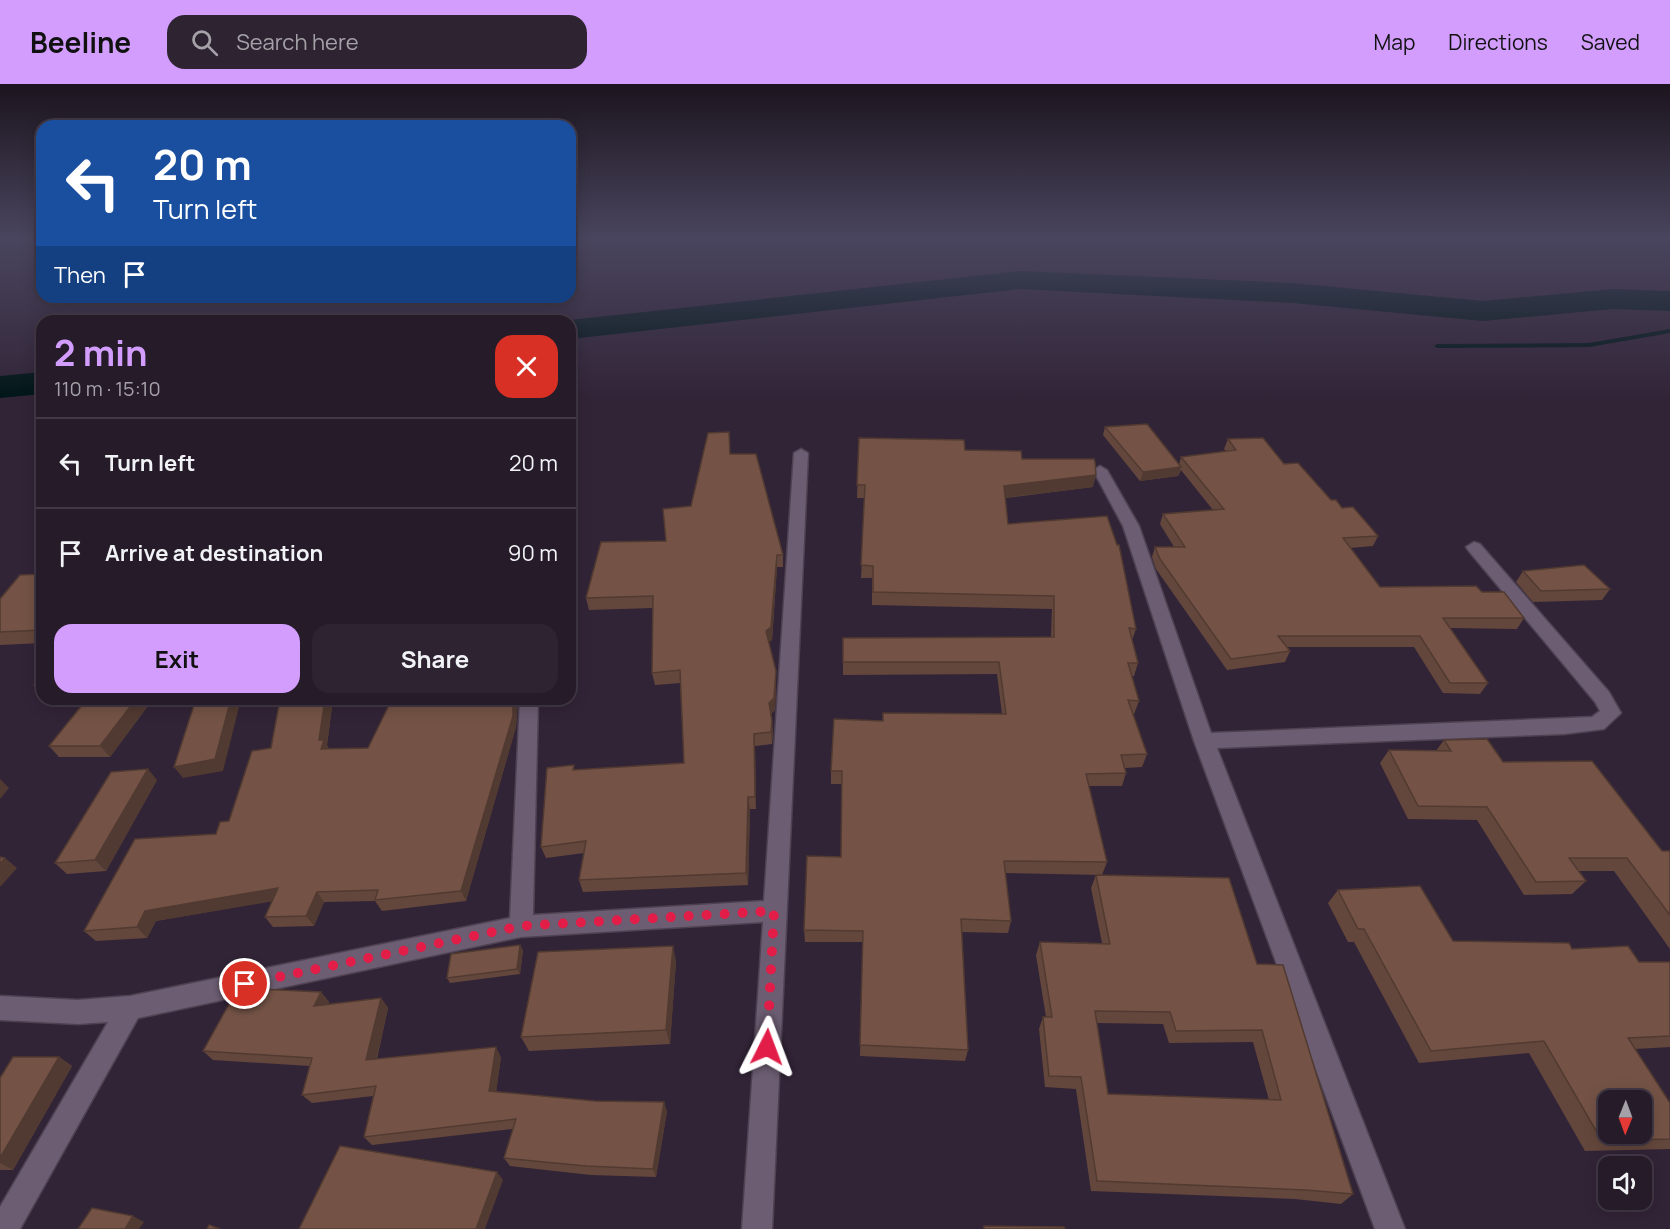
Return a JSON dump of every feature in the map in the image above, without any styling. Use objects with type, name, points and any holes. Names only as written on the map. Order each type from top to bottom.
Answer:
[{"type":"street","points":[[757,1229],[801,453]]},
{"type":"street","points":[[1100,470],[1131,526],[1204,741],[1390,1229]]},
{"type":"street","points":[[1204,741],[1564,728],[1597,724],[1611,713],[1602,696],[1474,547]]},
{"type":"street","points":[[521,926],[529,705]]},
{"type":"street","points":[[0,1008],[78,1012],[130,1008],[521,926],[774,911]]},
{"type":"street","points":[[4,1229],[130,1008]]},
{"type":"building","points":[[1147,424],[1181,467],[1143,472],[1105,427]]},
{"type":"building","points":[[729,432],[730,454],[756,454],[783,555],[777,555],[771,627],[766,631],[776,671],[774,698],[769,703],[771,732],[754,734],[755,797],[748,797],[746,873],[579,880],[586,841],[541,847],[547,768],[574,765],[573,770],[684,763],[680,670],[652,673],[653,596],[586,598],[601,542],[666,541],[663,509],[691,506],[708,433]]},
{"type":"building","points":[[859,438],[964,440],[965,450],[1021,451],[1022,459],[1094,459],[1096,475],[1004,486],[1008,524],[1107,516],[1117,545],[1119,545],[1136,629],[1129,628],[1138,663],[1128,663],[1139,701],[1128,700],[1147,754],[1121,755],[1126,773],[1086,774],[1107,862],[1004,861],[1011,921],[961,919],[968,1050],[860,1045],[863,931],[804,930],[807,856],[841,857],[842,771],[831,771],[834,719],[883,721],[883,713],[1006,714],[999,662],[843,662],[843,638],[1054,637],[1054,596],[873,592],[873,566],[861,565],[865,485],[857,485]]},
{"type":"building","points":[[1263,438],[1284,464],[1298,463],[1331,500],[1336,500],[1342,508],[1353,507],[1378,536],[1343,538],[1380,587],[1476,586],[1482,592],[1504,592],[1524,618],[1443,618],[1488,683],[1450,683],[1420,636],[1278,636],[1290,651],[1231,659],[1160,559],[1155,547],[1185,547],[1163,514],[1224,509],[1181,457],[1236,450],[1228,439]]},
{"type":"building","points":[[1584,565],[1610,589],[1541,591],[1523,571]]},
{"type":"building","points":[[36,574],[36,630],[0,632],[0,599],[20,575]]},
{"type":"building","points":[[82,705],[131,705],[100,746],[49,746]]},
{"type":"building","points":[[194,705],[229,705],[215,759],[174,767]]},
{"type":"building","points":[[279,705],[324,705],[319,740],[324,740],[321,749],[368,748],[389,705],[513,705],[513,716],[461,891],[375,900],[378,890],[317,892],[306,916],[265,917],[278,888],[145,911],[137,927],[84,931],[135,839],[216,834],[220,822],[229,821],[252,751],[271,748]]},
{"type":"building","points":[[1487,739],[1503,762],[1592,761],[1662,851],[1670,851],[1670,915],[1627,858],[1569,858],[1586,881],[1536,882],[1487,807],[1418,806],[1389,750],[1451,751],[1444,740]]},
{"type":"building","points":[[148,769],[95,860],[55,863],[111,772]]},
{"type":"building","points":[[1096,875],[1229,878],[1257,964],[1283,965],[1353,1194],[1097,1181],[1081,1077],[1049,1076],[1043,1017],[1052,1017],[1040,942],[1110,944]],"holes":[[[1095,1011],[1170,1012],[1176,1031],[1262,1030],[1281,1100],[1108,1094]]]},
{"type":"building","points":[[1420,886],[1453,941],[1569,943],[1572,949],[1628,946],[1639,962],[1670,962],[1670,1036],[1628,1038],[1670,1103],[1670,1139],[1652,1140],[1652,1090],[1598,1090],[1598,1134],[1544,1041],[1431,1051],[1364,929],[1358,929],[1338,890]]},
{"type":"building","points":[[520,945],[517,969],[447,978],[451,954]]},
{"type":"building","points":[[673,946],[666,1030],[521,1037],[538,952]]},
{"type":"building","points":[[238,988],[321,992],[314,1006],[381,998],[366,1060],[496,1047],[489,1091],[595,1101],[664,1102],[653,1169],[586,1166],[504,1158],[516,1119],[364,1137],[376,1086],[302,1095],[312,1058],[203,1051]]},
{"type":"building","points":[[13,1057],[59,1057],[0,1158],[0,1078]]},
{"type":"building","points":[[340,1146],[497,1172],[476,1229],[299,1229]]},
{"type":"building","points":[[92,1208],[133,1216],[125,1229],[78,1229]]},
{"type":"building","points":[[209,1225],[220,1229],[207,1229]]},
{"type":"building","points":[[984,1226],[1064,1227],[1065,1229],[984,1229]]},
{"type":"waterway","points":[[576,328],[906,292]]},
{"type":"waterway","points":[[1281,292],[1483,311],[1613,299],[1670,301]]},
{"type":"waterway","points":[[1437,346],[1589,345],[1670,331]]},
{"type":"waterway","points":[[0,387],[36,384]]},
{"type":"route","points":[[245,984],[521,926],[774,911],[767,1047]]}]
